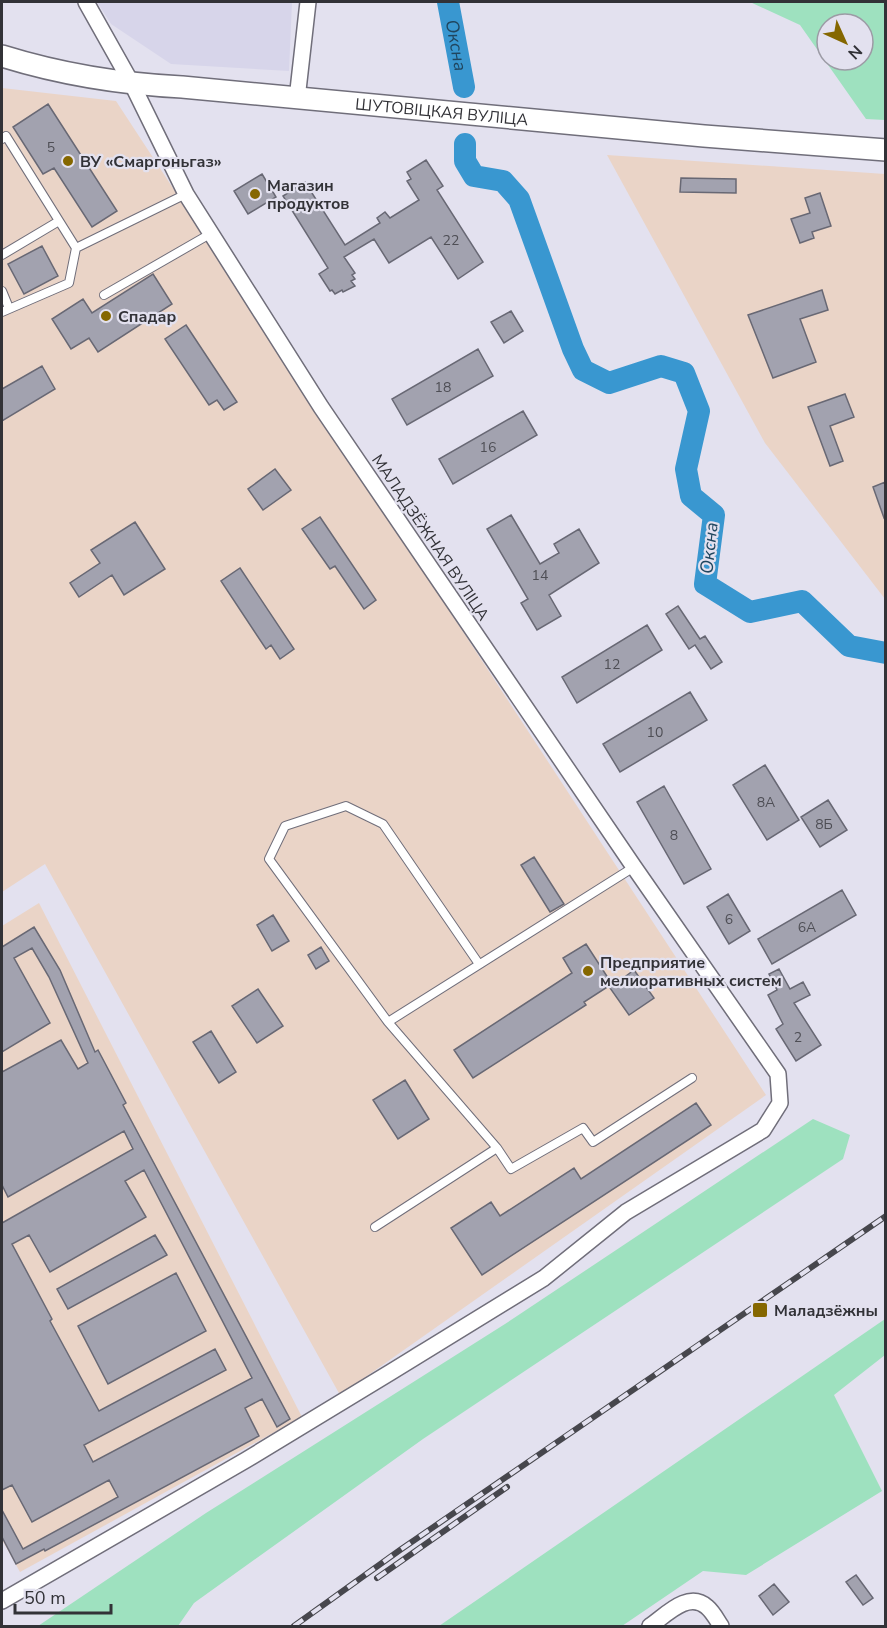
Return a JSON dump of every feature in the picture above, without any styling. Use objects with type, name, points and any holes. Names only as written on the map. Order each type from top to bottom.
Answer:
[{"type":"main road","name":"ШУТОВІЦКАЯ ВУЛІЦА","points":[[2,56],[64,72],[132,84],[692,135],[885,150]]},
{"type":"street","name":"МАЛАДЗЁЖНАЯ ВУЛІЦА","points":[[2,1601],[246,1460],[544,1278],[626,1212],[763,1130],[780,1103],[778,1074],[321,407],[210,234],[186,194],[132,84],[86,2]]},
{"type":"street","points":[[297,99],[308,2]]},
{"type":"street","points":[[650,1626],[685,1601],[697,1601],[707,1607],[721,1626]]},
{"type":"lane","points":[[2,139],[6,136],[76,248],[69,283],[5,310],[2,291]]},
{"type":"lane","points":[[76,248],[186,194]]},
{"type":"lane","points":[[2,255],[59,221]]},
{"type":"lane","points":[[104,296],[210,234]]},
{"type":"lane","points":[[479,964],[383,824],[346,806],[285,826],[270,859],[388,1022],[497,1148],[511,1169],[584,1128],[593,1142],[692,1078]]},
{"type":"lane","points":[[388,1022],[634,867]]},
{"type":"lane","points":[[375,1227],[497,1148]]},
{"type":"shaded area","points":[[97,2],[292,2],[289,71],[171,64],[111,24]]},
{"type":"shaded area","points":[[2,88],[116,101],[766,1095],[340,1395],[45,864],[2,892]]},
{"type":"shaded area","points":[[607,155],[885,174],[885,599],[765,443]]},
{"type":"shaded area","points":[[39,903],[302,1417],[20,1572],[2,1540],[2,926]]},
{"type":"green space","points":[[750,2],[885,2],[885,120],[866,119],[833,72],[875,72],[875,12],[815,12],[815,46],[800,25]]},
{"type":"green space","points":[[813,1119],[850,1135],[843,1159],[423,1439],[194,1603],[178,1626],[38,1626],[206,1513],[505,1324]]},
{"type":"green space","points":[[885,1319],[885,1355],[834,1395],[882,1491],[746,1575],[703,1571],[622,1626],[439,1626]]},
{"type":"building","points":[[48,104],[117,211],[92,227],[54,168],[43,174],[13,127]]},
{"type":"building","points":[[426,160],[443,186],[437,190],[483,262],[458,279],[431,237],[389,263],[374,239],[344,257],[355,273],[352,275],[355,279],[351,281],[355,286],[335,294],[332,290],[330,291],[319,274],[328,268],[283,196],[305,182],[345,245],[380,223],[377,218],[385,212],[390,218],[419,200],[407,181],[411,179],[407,172]]},
{"type":"building","name":"Магазин продуктов","points":[[262,174],[276,197],[248,214],[234,191]]},
{"type":"building","points":[[681,178],[736,179],[736,193],[680,192]]},
{"type":"building","points":[[820,193],[831,226],[812,232],[814,238],[800,243],[791,219],[810,213],[805,198]]},
{"type":"building","points":[[42,246],[58,276],[24,294],[8,264]]},
{"type":"building","name":"Спадар","points":[[153,274],[172,304],[98,352],[89,338],[71,349],[52,319],[83,299],[92,313]]},
{"type":"building","points":[[822,290],[828,310],[800,319],[816,362],[773,378],[748,315]]},
{"type":"building","points":[[511,311],[523,331],[504,343],[491,322]]},
{"type":"building","points":[[186,325],[237,402],[224,410],[217,400],[209,405],[165,339]]},
{"type":"building","points":[[478,349],[493,376],[407,425],[392,399]]},
{"type":"building","points":[[42,366],[55,389],[2,421],[2,389]]},
{"type":"building","points":[[845,394],[854,417],[830,426],[843,461],[830,466],[808,407]]},
{"type":"building","points":[[523,411],[537,435],[453,484],[439,459]]},
{"type":"building","points":[[275,469],[291,490],[263,510],[248,489]]},
{"type":"building","points":[[885,482],[885,517],[884,518],[873,487]]},
{"type":"building","points":[[511,515],[540,564],[559,553],[554,544],[579,529],[599,563],[549,595],[561,616],[537,630],[521,603],[528,599],[487,529]]},
{"type":"building","points":[[320,517],[376,600],[364,609],[335,566],[330,569],[302,529]]},
{"type":"building","points":[[135,522],[165,569],[124,595],[112,575],[79,597],[70,583],[100,563],[91,550]]},
{"type":"building","points":[[240,568],[294,649],[280,659],[271,645],[266,649],[221,581]]},
{"type":"building","points":[[678,606],[700,639],[705,636],[722,662],[711,669],[695,645],[689,649],[666,614]]},
{"type":"building","points":[[647,625],[662,650],[577,703],[562,677]]},
{"type":"building","points":[[690,692],[707,720],[620,772],[603,744]]},
{"type":"building","points":[[765,765],[799,820],[767,840],[733,785]]},
{"type":"building","points":[[664,786],[711,869],[684,884],[637,802]]},
{"type":"building","points":[[828,800],[847,830],[820,847],[801,817]]},
{"type":"building","points":[[534,857],[564,904],[550,912],[521,865]]},
{"type":"building","points":[[842,890],[856,915],[772,964],[758,939]]},
{"type":"building","points":[[728,894],[750,931],[729,944],[707,907]]},
{"type":"building","points":[[273,915],[289,941],[272,951],[257,925]]},
{"type":"building","points":[[34,927],[60,970],[95,1052],[98,1050],[126,1103],[123,1105],[290,1419],[277,1427],[262,1399],[245,1408],[259,1436],[45,1551],[44,1549],[16,1564],[2,1537],[2,1510],[23,1549],[118,1497],[109,1480],[32,1522],[12,1485],[2,1490],[2,1223],[133,1149],[124,1131],[8,1197],[2,1185],[2,1072],[61,1040],[78,1069],[88,1063],[49,977],[32,948],[14,958],[50,1023],[2,1052],[2,947]],"holes":[[[144,1170],[252,1378],[93,1462],[84,1445],[226,1370],[215,1349],[99,1411],[50,1321],[52,1319],[12,1244],[29,1235],[50,1272],[146,1217],[125,1181]]]},
{"type":"building","points":[[586,944],[612,984],[584,1002],[586,1005],[473,1078],[454,1050],[572,973],[563,958]]},
{"type":"building","points":[[321,947],[329,961],[316,969],[308,955]]},
{"type":"building","points":[[779,969],[790,989],[803,982],[810,995],[794,1003],[821,1045],[796,1061],[776,1029],[783,1024],[768,995],[777,990],[769,974]]},
{"type":"building","points":[[634,970],[654,998],[629,1015],[610,988]]},
{"type":"building","points":[[258,989],[283,1026],[257,1043],[232,1006]]},
{"type":"building","points":[[211,1031],[236,1072],[219,1083],[193,1042]]},
{"type":"building","points":[[405,1080],[429,1119],[398,1139],[373,1100]]},
{"type":"building","points":[[696,1103],[711,1125],[482,1275],[451,1228],[491,1202],[500,1216],[574,1168],[581,1179]]},
{"type":"building","points":[[155,1235],[167,1255],[68,1309],[57,1289]]},
{"type":"building","points":[[176,1273],[206,1331],[108,1384],[78,1326]]},
{"type":"building","points":[[856,1575],[873,1598],[863,1605],[846,1582]]},
{"type":"building","points":[[774,1584],[789,1602],[773,1615],[759,1596]]},
{"type":"waterway","name":"Оксна","points":[[448,2],[464,87]]},
{"type":"waterway","name":"Оксна","points":[[465,144],[465,161],[474,176],[503,181],[519,199],[573,349],[583,370],[609,383],[661,366],[684,373],[699,411],[686,469],[691,496],[714,515],[705,584],[750,612],[802,601],[849,646],[886,653]]},
{"type":"railway","points":[[294,1626],[400,1550],[886,1216]]},
{"type":"railway","points":[[377,1578],[507,1487]]},
{"type":"place","name":"ВУ «Смаргоньгаз»","points":[[68,161]]},
{"type":"place","name":"Магазин продуктов","points":[[255,194]]},
{"type":"place","name":"Спадар","points":[[106,316]]},
{"type":"place","name":"Предприятие мелиоративных систем","points":[[588,971]]},
{"type":"place","name":"Маладзёжны","points":[[760,1310]]}]
